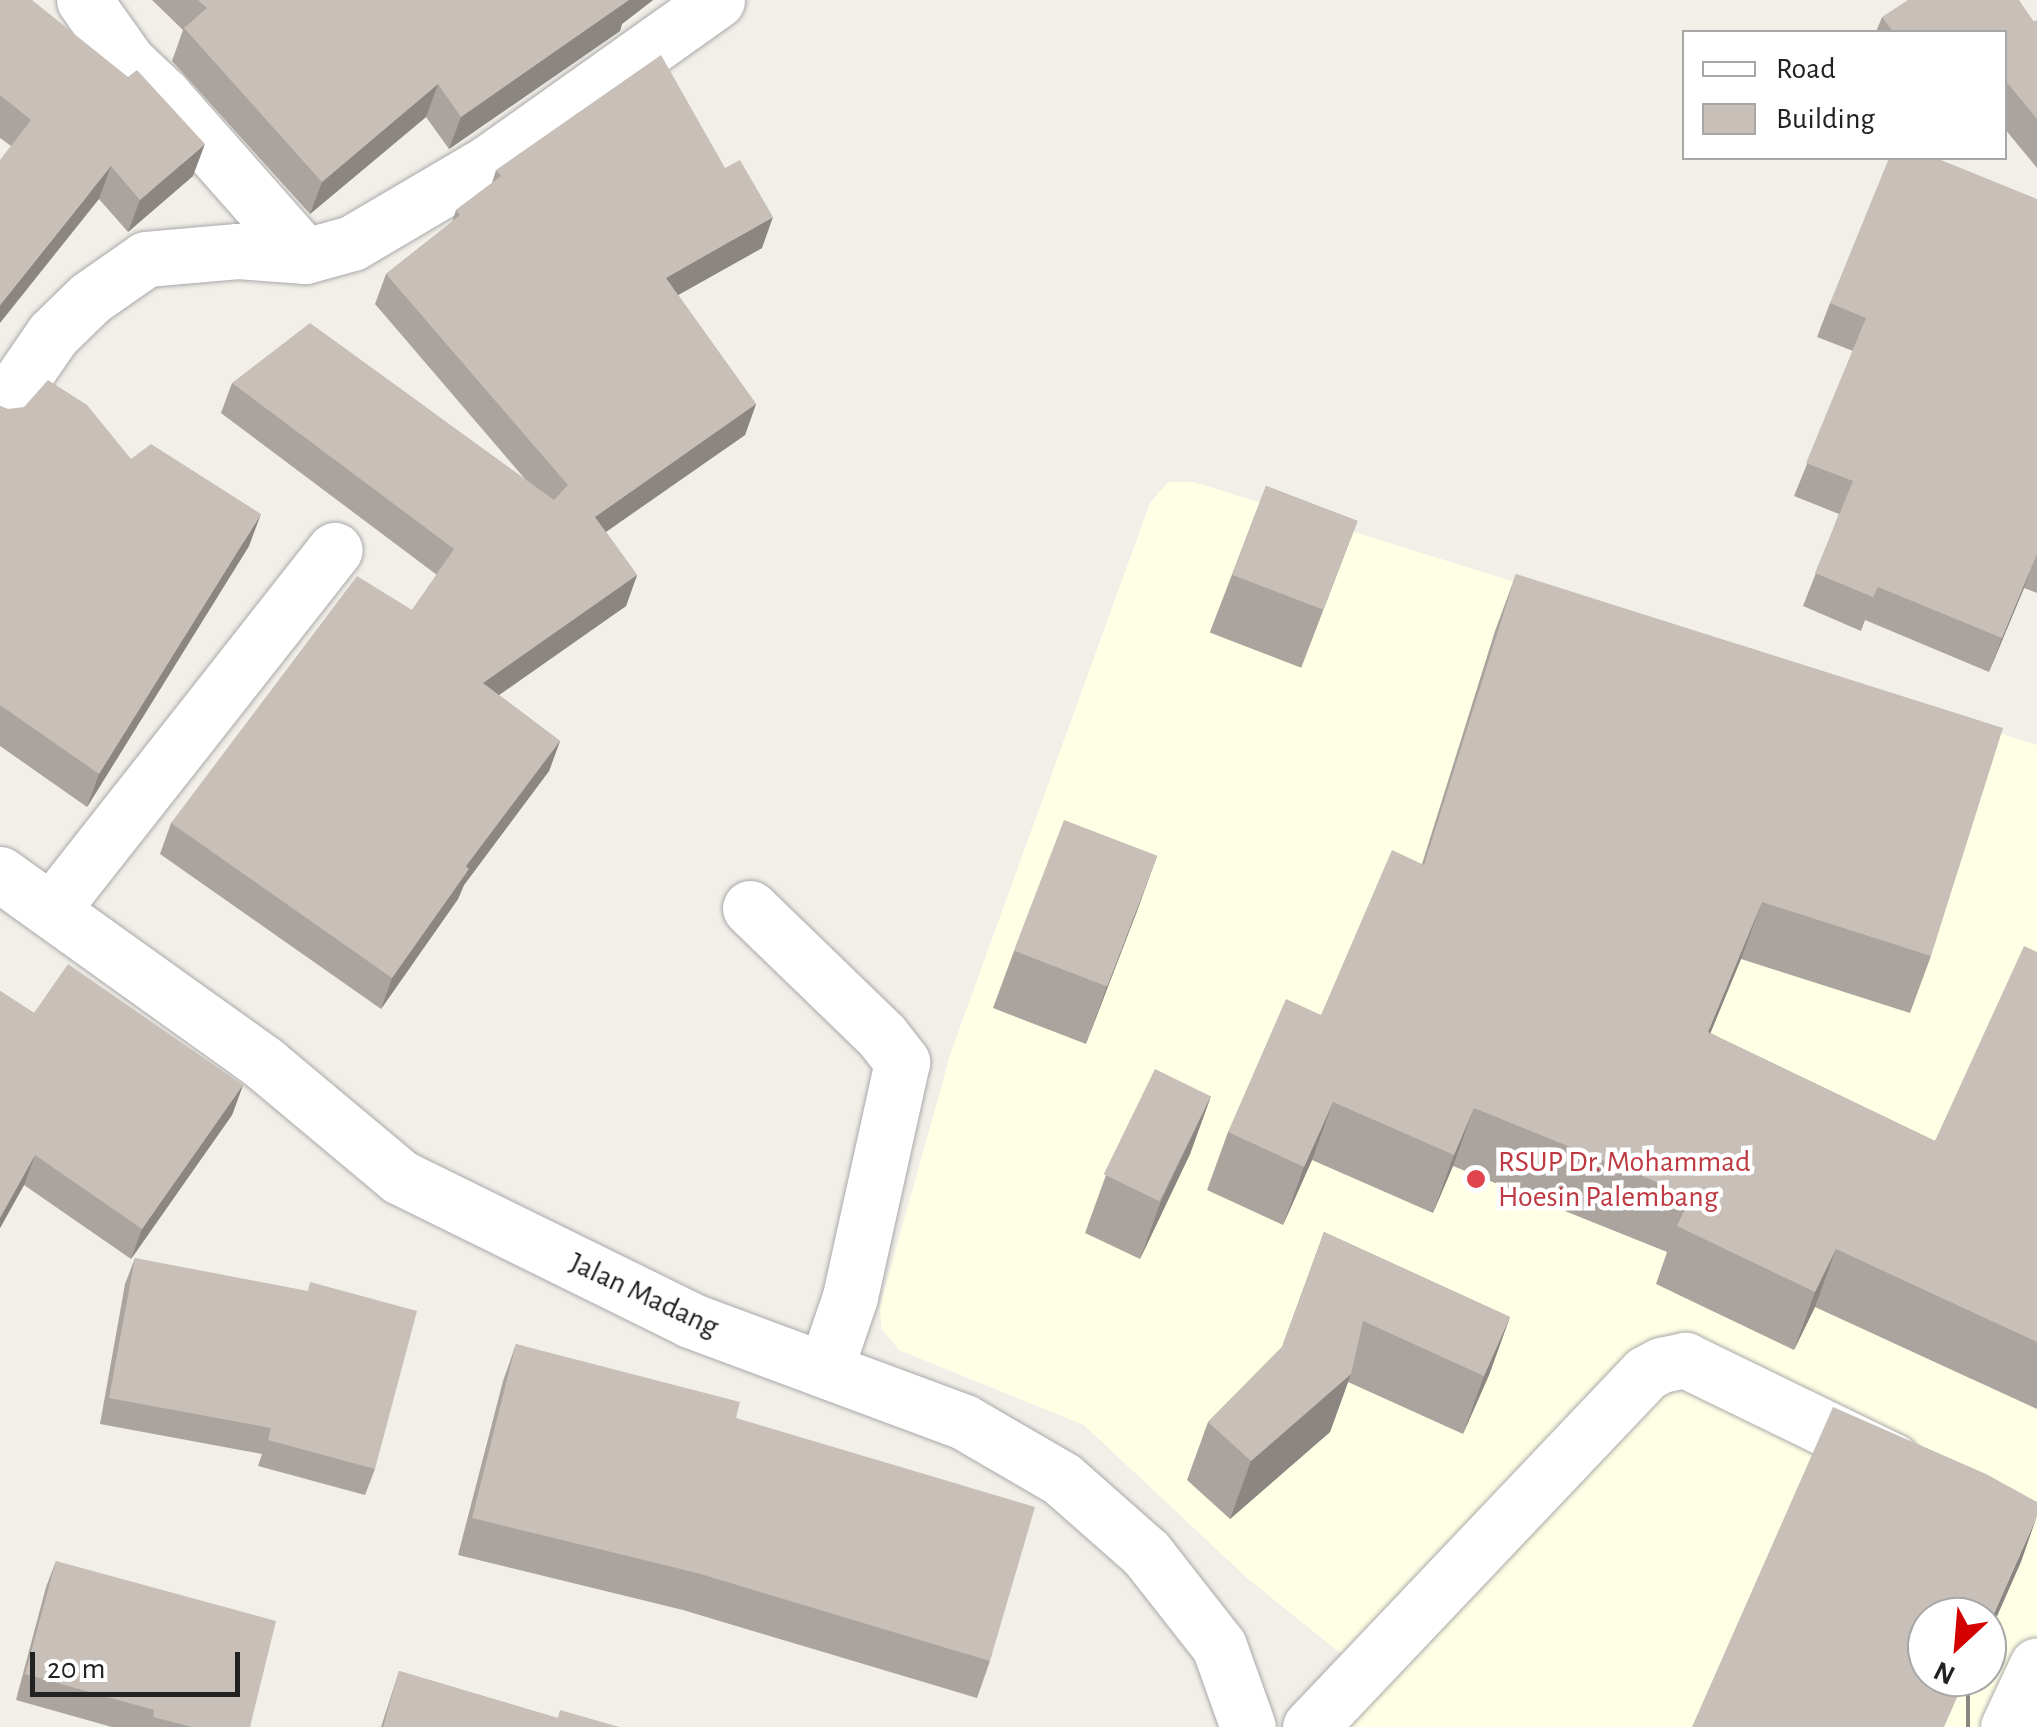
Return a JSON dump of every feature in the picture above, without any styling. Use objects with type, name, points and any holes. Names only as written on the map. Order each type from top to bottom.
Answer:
[{"type":"street","points":[[84,0],[128,62],[164,96],[305,256]]},
{"type":"street","points":[[10,375],[90,298],[146,259],[238,250],[305,256],[352,243],[488,163],[717,0]]},
{"type":"street","points":[[52,909],[334,550]]},
{"type":"street","name":"Jalan Madang","points":[[0,874],[264,1064],[400,1177],[690,1320],[964,1422],[1062,1480],[1146,1553],[1219,1646],[1248,1727]]},
{"type":"street","points":[[750,908],[882,1036],[902,1062],[850,1297],[826,1370]]},
{"type":"street","points":[[1310,1727],[1632,1387],[1662,1366],[1685,1360],[1934,1481]]},
{"type":"street","points":[[2008,1727],[2037,1664]]},
{"type":"shaded area","name":"RSUP Dr. Mohammad Hoesin Palembang","points":[[1168,482],[1194,482],[2037,745],[2037,1727],[1344,1727],[1345,1657],[1246,1577],[1084,1425],[899,1350],[881,1328],[880,1306],[951,1052],[1150,503]]},
{"type":"building","points":[[0,0],[32,0],[128,77],[137,70],[205,144],[140,200],[111,166],[0,305],[0,160],[31,120],[0,95]]},
{"type":"building","points":[[198,0],[629,0],[461,117],[438,84],[322,182],[184,28],[207,8]]},
{"type":"building","points":[[1908,0],[2019,0],[2034,22],[2037,20],[2037,119],[2007,83],[2007,30],[1892,30],[1882,17]]},
{"type":"building","points":[[661,55],[725,168],[740,160],[773,217],[666,278],[756,404],[595,517],[637,575],[483,683],[560,741],[466,866],[469,869],[392,978],[171,823],[357,576],[412,610],[454,549],[232,383],[310,323],[554,500],[568,485],[386,274],[460,215],[456,210],[501,176],[496,170]]},
{"type":"building","points":[[1888,160],[1941,160],[2037,199],[2037,554],[2002,638],[1878,587],[1873,597],[1815,573],[1853,481],[1806,463],[1866,318],[1830,303]]},
{"type":"building","points":[[48,380],[87,405],[131,459],[151,444],[261,514],[99,774],[0,705],[0,406],[24,407]]},
{"type":"building","points":[[1266,486],[1357,521],[1323,610],[1232,575]]},
{"type":"building","points":[[1516,574],[2003,728],[1931,956],[1762,902],[1708,1032],[1935,1141],[2024,946],[2037,952],[2037,1342],[1836,1249],[1815,1292],[1677,1226],[1691,1196],[1474,1108],[1454,1155],[1333,1102],[1304,1167],[1228,1132],[1286,999],[1321,1015],[1392,850],[1424,865]]},
{"type":"building","points":[[1064,820],[1157,856],[1107,987],[1014,951]]},
{"type":"building","points":[[68,964],[243,1085],[142,1229],[35,1155],[0,1218],[0,991],[34,1013]]},
{"type":"building","points":[[1155,1069],[1211,1096],[1159,1201],[1104,1174]]},
{"type":"building","points":[[1324,1232],[1510,1317],[1484,1376],[1363,1321],[1351,1374],[1251,1461],[1208,1422],[1282,1347]]},
{"type":"building","points":[[135,1258],[308,1291],[310,1282],[417,1311],[375,1469],[268,1440],[271,1428],[109,1398]]},
{"type":"building","points":[[516,1344],[740,1402],[736,1418],[1035,1507],[990,1661],[697,1573],[472,1518]]},
{"type":"building","points":[[1833,1407],[1986,1474],[2037,1502],[2037,1516],[2001,1597],[1907,1597],[1907,1697],[1957,1697],[1944,1727],[1692,1727]]},
{"type":"building","points":[[56,1561],[276,1621],[250,1727],[192,1727],[153,1717],[154,1710],[25,1674]]},
{"type":"building","points":[[399,1671],[558,1718],[560,1710],[619,1727],[383,1727]]},
{"type":"place","name":"RSUP Dr. Mohammad Hoesin Palembang","points":[[1476,1179]]}]
